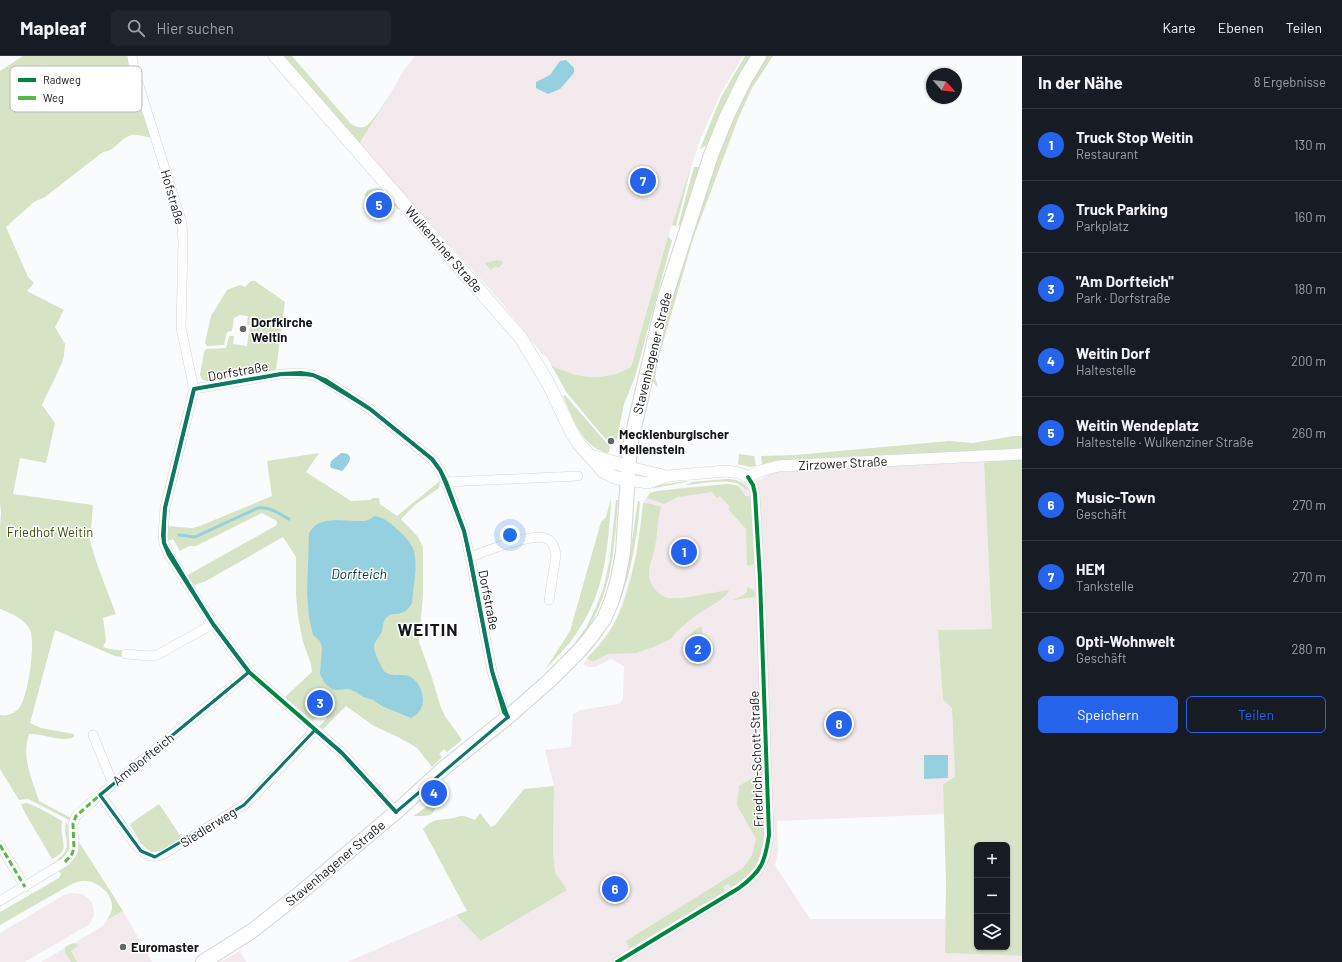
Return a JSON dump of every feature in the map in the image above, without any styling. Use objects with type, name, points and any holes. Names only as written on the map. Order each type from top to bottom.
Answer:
[{"type":"main road","name":"Wulkenziner Straße","points":[[275,56],[521,338],[548,383],[572,433],[585,451],[591,456],[629,473]]},
{"type":"main road","name":"Stavenhagener Straße","points":[[203,962],[252,931],[299,894],[396,812],[444,768],[508,717],[550,680],[590,638],[604,619],[612,600],[618,579],[623,552],[631,439],[663,304],[711,155],[727,116],[745,79],[760,56]]},
{"type":"street","name":"Hofstraße","points":[[132,56],[133,66]]},
{"type":"street","name":"Hofstraße","points":[[142,96],[182,223],[182,328],[194,389]]},
{"type":"street","name":"Dorfstraße","points":[[396,812],[342,753],[249,672],[213,624],[169,555],[164,543],[163,535],[165,508],[194,389],[280,374],[301,373],[313,375],[325,380],[370,410],[432,459],[446,482],[464,531],[492,671],[504,712],[508,717]]},
{"type":"street","name":"Zirzower Straße","points":[[748,477],[760,471],[778,466],[1022,454]]},
{"type":"street","points":[[629,473],[667,476],[727,471],[739,473],[748,477]]},
{"type":"street","points":[[446,482],[578,476]]},
{"type":"street","name":"Friedrich-Schott-Straße","points":[[617,962],[739,888],[753,877],[761,866],[766,853],[769,835],[760,572],[755,494],[753,485],[748,477]]},
{"type":"street","name":"Dorfstraße","points":[[470,557],[530,537],[547,538],[553,543],[556,555],[549,600]]},
{"type":"street","points":[[126,654],[157,655],[213,624]]},
{"type":"street","name":"Am Dorfteich","points":[[25,887],[65,862],[72,854],[74,848],[74,820],[76,816],[249,672]]},
{"type":"street","name":"Siedlerweg","points":[[100,795],[141,850],[149,856],[155,857],[162,855],[244,805],[315,730]]},
{"type":"street","points":[[93,735],[113,784]]},
{"type":"street","points":[[0,845],[25,887],[0,901]]},
{"type":"highlighted area","points":[[281,374],[313,375],[370,409],[432,459],[440,470],[464,531],[492,671],[508,717],[396,812],[342,753],[315,730],[244,805],[155,857],[141,851],[100,795],[249,672],[213,624],[164,543],[165,508],[194,389]]},
{"type":"shaded area","points":[[415,56],[743,56],[721,93],[701,137],[665,246],[631,367],[622,372],[596,377],[581,376],[565,372],[551,365],[546,356],[542,354],[502,303],[359,144],[404,70]]},
{"type":"shaded area","points":[[984,461],[992,629],[938,630],[952,708],[955,777],[943,784],[944,814],[777,821],[778,852],[775,865],[810,919],[945,919],[945,953],[1022,956],[1022,962],[347,962],[456,915],[482,941],[566,890],[555,872],[553,850],[554,786],[545,750],[571,747],[573,714],[581,710],[619,704],[623,699],[624,666],[611,659],[595,667],[587,667],[583,664],[615,622],[622,605],[636,556],[643,503],[650,493],[680,488],[728,484],[737,485],[762,479],[769,474],[781,470]]},
{"type":"shaded area","points":[[72,893],[83,894],[91,901],[94,915],[90,924],[25,962],[0,962],[0,933],[64,895]]},
{"type":"shaded area","points":[[123,911],[152,962],[41,962],[103,926],[107,920]]},
{"type":"shaded area","points":[[240,951],[246,962],[220,962]]},
{"type":"green space","name":"Friedhof Weitin","points":[[23,56],[128,56],[131,66],[10,66],[10,112],[142,112],[142,104],[152,138],[135,135],[125,138],[111,149],[103,152],[45,197],[34,202],[6,227],[28,277],[34,283],[27,291],[64,310],[55,327],[65,344],[62,363],[42,405],[55,423],[46,463],[20,458],[13,494],[93,505],[90,541],[116,614],[103,618],[106,641],[103,647],[125,651],[124,657],[115,656],[55,630],[30,723],[41,728],[74,734],[74,737],[63,739],[29,734],[26,751],[28,768],[39,801],[71,818],[69,820],[28,799],[19,800],[0,769],[0,715],[8,715],[13,713],[22,703],[28,682],[32,657],[32,636],[28,626],[25,623],[0,609],[0,71]]},
{"type":"green space","points":[[283,56],[292,56],[354,126],[362,127],[369,124],[388,98],[359,144]]},
{"type":"green space","points":[[745,56],[755,56],[708,145],[700,149],[721,97]]},
{"type":"green space","points":[[765,56],[773,56],[752,88],[738,119],[693,239],[657,363],[655,378],[658,387],[655,385],[653,379],[653,366],[689,236],[732,116]]},
{"type":"green space","points":[[691,167],[676,226],[672,225]]},
{"type":"green space","points":[[694,167],[701,167],[681,225],[678,226]]},
{"type":"green space","points":[[377,188],[387,191],[402,210],[397,209],[396,206],[375,202],[366,198],[365,194],[368,190]]},
{"type":"green space","points":[[668,236],[672,241],[635,377],[624,404],[616,443],[613,444],[607,441],[567,393],[551,365],[561,370],[581,376],[591,377],[611,375],[631,367]]},
{"type":"green space","points":[[498,260],[502,261],[503,263],[498,268],[496,266],[491,270],[485,263]]},
{"type":"green space","points":[[251,281],[255,281],[285,302],[276,370],[206,381],[203,380],[200,375],[204,352],[206,349],[226,348],[229,336],[234,336],[233,344],[247,346],[250,325],[247,325],[248,316],[240,315],[234,318],[232,331],[227,332],[224,345],[207,346],[205,343],[211,316],[227,290],[240,285],[245,287]]},
{"type":"green space","points":[[565,395],[610,447],[609,452],[607,453],[598,449],[584,438],[570,413],[563,396]]},
{"type":"green space","points":[[1013,436],[1022,436],[1022,450],[762,465],[761,456],[795,455],[949,441],[973,443]]},
{"type":"green space","points":[[319,453],[306,472],[351,501],[379,498],[380,504],[397,516],[440,481],[439,488],[416,504],[401,519],[418,537],[423,547],[423,595],[419,642],[441,708],[462,740],[447,752],[444,749],[439,754],[442,757],[432,767],[417,748],[374,726],[346,706],[321,731],[318,728],[327,718],[321,712],[311,722],[284,698],[312,672],[311,664],[303,642],[298,616],[296,595],[296,557],[283,537],[206,581],[192,586],[186,576],[277,525],[277,521],[262,513],[196,546],[189,546],[180,551],[173,539],[168,541],[166,526],[192,528],[200,526],[272,496],[267,461]]},
{"type":"green space","points":[[739,454],[754,456],[756,466],[750,467],[738,464]]},
{"type":"green space","points":[[1022,459],[1022,956],[945,953],[946,882],[943,784],[955,777],[952,708],[943,699],[938,630],[992,629],[984,461]]},
{"type":"green space","points":[[726,479],[739,481],[744,484],[748,490],[741,485],[727,482],[710,482],[686,485],[692,482]]},
{"type":"green space","points":[[686,481],[655,488],[653,486]]},
{"type":"green space","points":[[728,484],[738,487],[742,490],[745,496],[750,496],[753,509],[756,561],[754,564],[749,566],[747,565],[746,529],[728,509],[730,507],[720,496],[717,498],[712,492],[678,497],[664,504],[647,498],[650,493],[657,491]]},
{"type":"green space","points":[[611,499],[606,555],[598,590],[582,624],[571,641],[545,670],[570,631],[601,522],[606,517]]},
{"type":"green space","points":[[616,500],[618,500],[612,558],[603,596],[596,613],[587,631],[571,651],[542,679],[574,644],[586,628],[596,607],[604,586],[610,558]]},
{"type":"green space","points":[[638,501],[640,502],[635,547],[624,591],[609,624],[600,639],[585,657],[584,654],[624,580],[630,554]]},
{"type":"green space","points":[[643,503],[661,507],[657,536],[649,572],[651,583],[655,590],[664,597],[674,598],[729,590],[727,594],[719,601],[696,615],[676,632],[671,639],[636,653],[608,654],[591,661],[587,658],[595,650],[612,627],[621,608],[631,579],[637,549]]},
{"type":"green space","points":[[747,587],[754,590],[756,597],[732,600],[744,595],[747,592]]},
{"type":"green space","points":[[700,627],[702,628],[701,640],[697,646],[694,647],[689,642],[689,639],[692,633]]},
{"type":"green space","points":[[762,772],[765,820],[763,845],[760,856],[754,868],[745,878],[731,887],[728,884],[723,887],[725,892],[630,949],[626,941],[743,868],[752,855],[756,839],[737,805],[739,786]]},
{"type":"green space","points":[[444,785],[442,794],[436,800],[435,810],[432,813],[426,816],[413,816],[430,803]]},
{"type":"green space","points":[[554,786],[553,850],[555,872],[567,890],[481,941],[456,915],[467,911],[423,829],[431,822],[437,820],[463,816],[475,820],[480,813],[491,827],[495,825],[524,789]]},
{"type":"green space","points":[[27,803],[62,821],[63,849],[60,854],[52,859],[21,804]]},
{"type":"green space","points":[[159,804],[182,838],[164,851],[153,853],[145,848],[141,843],[130,824]]},
{"type":"green space","points":[[66,823],[68,825],[70,845],[68,852],[58,862],[57,860],[64,853],[67,847],[65,830]]},
{"type":"green space","points":[[79,842],[123,911],[107,920],[112,908],[112,903],[108,894],[96,884],[82,881],[70,885],[0,925],[0,912],[59,878],[61,874],[59,871],[72,858]]},
{"type":"green space","points":[[73,943],[79,945],[71,951],[77,962],[71,962],[65,952],[65,947]]},
{"type":"water","points":[[566,60],[574,68],[574,73],[560,89],[548,94],[536,88],[536,82],[550,75],[560,61]]},
{"type":"water","points":[[341,453],[349,455],[350,457],[347,466],[342,471],[331,468],[331,461]]},
{"type":"water","name":"Dorfteich","points":[[375,516],[382,518],[394,526],[405,537],[414,551],[416,565],[412,603],[402,613],[392,614],[386,618],[383,623],[382,631],[374,647],[378,660],[385,672],[391,675],[409,676],[419,685],[423,697],[421,709],[411,718],[382,706],[373,700],[363,697],[349,689],[335,690],[330,688],[324,682],[320,674],[322,647],[320,641],[313,635],[309,617],[307,593],[309,534],[313,528],[325,521],[365,521]]},
{"type":"water","points":[[924,755],[948,755],[948,778],[924,779]]},
{"type":"waterway","points":[[179,535],[195,537],[258,508],[270,509],[289,519]]},
{"type":"marked path","points":[[65,862],[72,854],[74,848],[73,824],[76,816],[249,672]]},
{"type":"marked path","points":[[0,845],[25,887]]},
{"type":"cycle path","points":[[396,812],[342,753],[249,672],[213,624],[169,555],[164,543],[163,535],[165,508],[194,389],[281,374],[301,373],[313,375],[325,380],[370,409],[432,459],[446,482],[464,531],[492,671],[504,712],[508,717]]},
{"type":"cycle path","points":[[617,962],[739,888],[758,871],[766,852],[769,835],[760,579],[755,494],[753,485],[748,477]]},
{"type":"place","name":"HEM","points":[[643,181]]},
{"type":"place","name":"Weitin Wendeplatz","points":[[379,205]]},
{"type":"place","name":"Dorfkirche Weitin","points":[[243,329]]},
{"type":"place","name":"Mecklenburgischer Meilenstein","points":[[611,441]]},
{"type":"place","name":"Truck Stop Weitin","points":[[684,552]]},
{"type":"place","name":"Truck Parking","points":[[698,649]]},
{"type":"place","name":"\"Am Dorfteich\"","points":[[320,703]]},
{"type":"place","name":"Opti-Wohnwelt","points":[[839,724]]},
{"type":"place","name":"Weitin Dorf","points":[[434,793]]},
{"type":"place","name":"Music-Town","points":[[615,889]]},
{"type":"place","name":"Euromaster","points":[[123,947]]},
{"type":"district","name":"WEITIN","points":[[428,629]]}]
